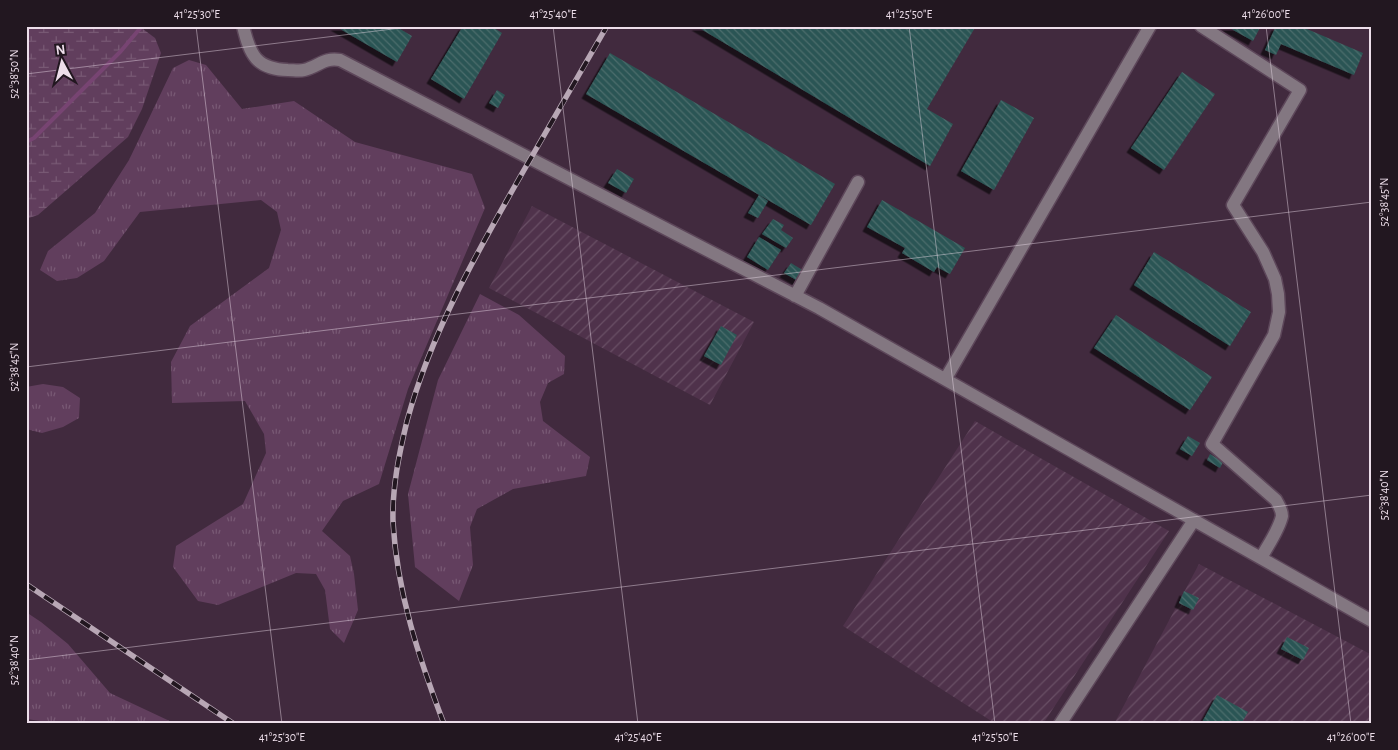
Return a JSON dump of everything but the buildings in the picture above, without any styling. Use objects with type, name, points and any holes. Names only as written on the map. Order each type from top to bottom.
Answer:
[{"type":"street","points":[[243,26],[247,44],[258,62],[275,70],[303,71],[331,58],[340,60],[795,296],[946,378],[1372,621]]},
{"type":"street","points":[[946,378],[1150,26]]},
{"type":"street","points":[[1201,26],[1300,90],[1233,205],[1263,252],[1274,279],[1278,294],[1279,312],[1274,335],[1212,444],[1276,500],[1280,508],[1282,514],[1278,525],[1261,558]]},
{"type":"street","points":[[795,296],[858,182]]},
{"type":"street","points":[[1060,724],[1194,520]]},
{"type":"shaded area","points":[[532,206],[754,322],[710,405],[489,288]]},
{"type":"shaded area","points":[[975,421],[1169,531],[1043,724],[996,724],[843,626]]},
{"type":"shaded area","points":[[1199,564],[1372,655],[1372,724],[1114,724]]},
{"type":"green space","points":[[26,26],[139,26],[155,38],[161,53],[142,109],[128,137],[38,215],[26,219]]},
{"type":"green space","points":[[189,60],[206,65],[242,109],[294,101],[355,142],[472,174],[485,208],[408,389],[379,484],[343,501],[322,531],[350,556],[354,574],[358,610],[344,643],[330,629],[325,590],[316,574],[296,573],[218,605],[198,601],[173,567],[176,546],[243,504],[266,453],[264,434],[245,401],[172,403],[171,362],[190,326],[269,268],[281,230],[277,212],[261,200],[140,212],[104,261],[77,278],[57,281],[40,270],[48,251],[95,213],[129,160],[173,68]]},
{"type":"green space","points":[[480,294],[519,315],[565,356],[564,374],[548,383],[540,402],[543,421],[590,457],[586,476],[513,489],[477,509],[470,527],[473,565],[459,601],[415,567],[408,494],[438,380]]},
{"type":"green space","points":[[43,384],[63,387],[80,398],[79,418],[63,427],[42,433],[26,429],[26,387]]},
{"type":"green space","points":[[26,612],[68,644],[110,693],[176,724],[63,724],[26,719]]},
{"type":"waterway","points":[[26,142],[34,138],[121,51],[142,26]]},
{"type":"railway","points":[[444,724],[426,675],[404,600],[395,548],[394,497],[404,433],[417,388],[441,326],[503,207],[607,26]]},
{"type":"railway","points":[[26,584],[234,724]]}]
